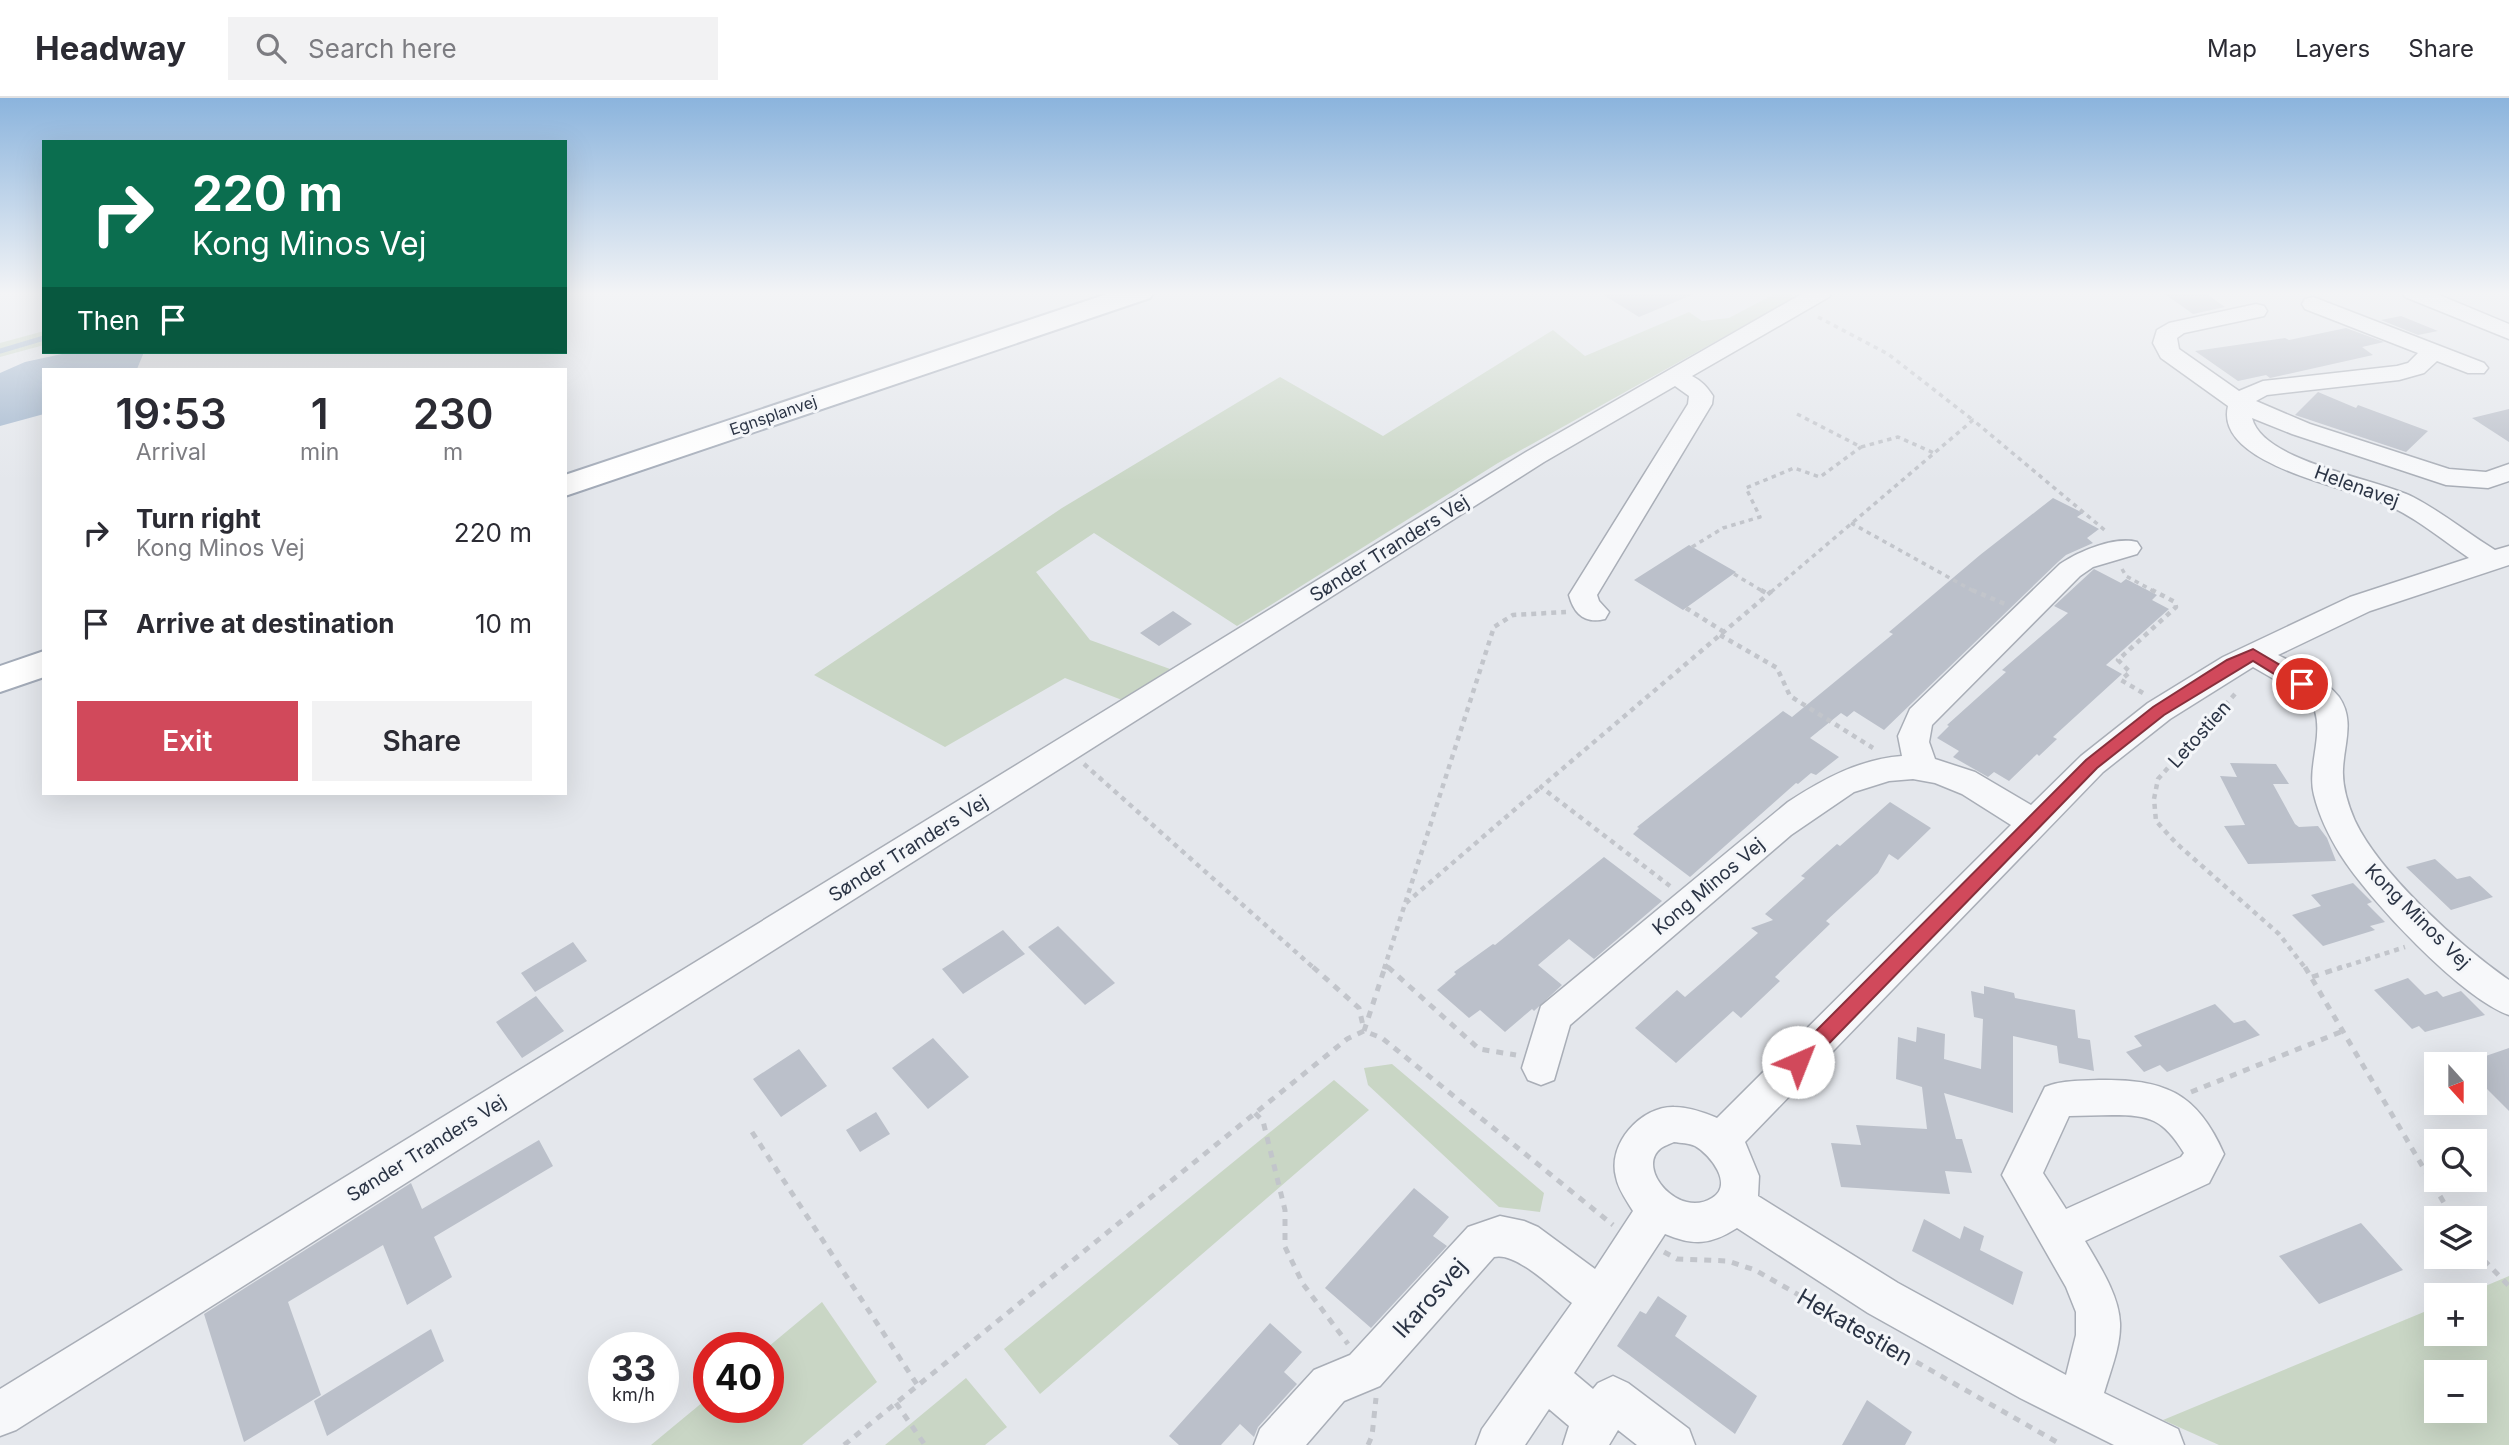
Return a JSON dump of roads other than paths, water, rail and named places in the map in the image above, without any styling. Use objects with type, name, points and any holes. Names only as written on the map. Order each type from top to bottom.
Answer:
[{"type":"main road","name":"Egnsplanvej","points":[[567,485],[954,355]]},
{"type":"main road","points":[[0,679],[42,665]]},
{"type":"street","name":"Sønder Tranders Vej","points":[[0,1414],[1535,457],[1711,355]]},
{"type":"street","name":"Helenavej","points":[[2172,355],[2241,404],[2301,429],[2446,477],[2488,480],[2509,472]]},
{"type":"street","points":[[2241,404],[2248,393],[2263,388],[2399,373],[2416,368],[2429,355]]},
{"type":"street","points":[[2443,355],[2476,368]]},
{"type":"street","points":[[1592,610],[1583,595],[1700,404],[1701,396],[1694,387],[1674,376]]},
{"type":"street","name":"Helenavej","points":[[2241,404],[2238,416],[2243,429],[2266,450],[2288,462],[2390,496],[2501,558]]},
{"type":"street","points":[[1720,1141],[2092,764],[2149,718],[2243,659],[2360,604],[2501,558]]},
{"type":"street","points":[[1924,768],[1913,750],[1912,730],[1921,717],[2076,566],[2127,562]]},
{"type":"street","name":"Kong Minos Vej","points":[[2243,659],[2316,694],[2329,706],[2333,718],[2327,776],[2332,801],[2342,827],[2358,855],[2384,887],[2435,938],[2471,971],[2509,1000]]},
{"type":"street","name":"Kong Minos Vej","points":[[1542,1063],[1554,1017],[1813,799],[1855,778],[1889,767],[1924,768],[1964,780],[2033,823]]},
{"type":"street","points":[[2056,1234],[2195,1170],[2206,1154],[2190,1128],[2162,1104],[2129,1098],[2058,1099],[2022,1175],[2056,1234],[2092,1295],[2100,1322],[2079,1404]]},
{"type":"street","points":[[1498,1445],[1600,1299],[1648,1224],[1644,1197],[1636,1181],[1633,1165],[1635,1150],[1643,1137],[1671,1124],[1688,1125],[1720,1141],[1732,1156],[1739,1172],[1740,1189],[1735,1204],[1725,1216],[1710,1222],[1692,1224],[1674,1219],[1648,1224]]},
{"type":"street","points":[[1735,1204],[1883,1298],[2035,1383],[2162,1445]]},
{"type":"street","name":"Ikarosvej","points":[[1276,1445],[1329,1385],[1365,1371],[1482,1241],[1500,1236],[1524,1241],[1600,1299]]},
{"type":"street","points":[[1544,1377],[1593,1433],[1614,1398],[1673,1445]]},
{"type":"water","points":[[58,355],[143,355],[137,368],[42,368],[42,415],[0,426],[0,373],[25,362]]}]
